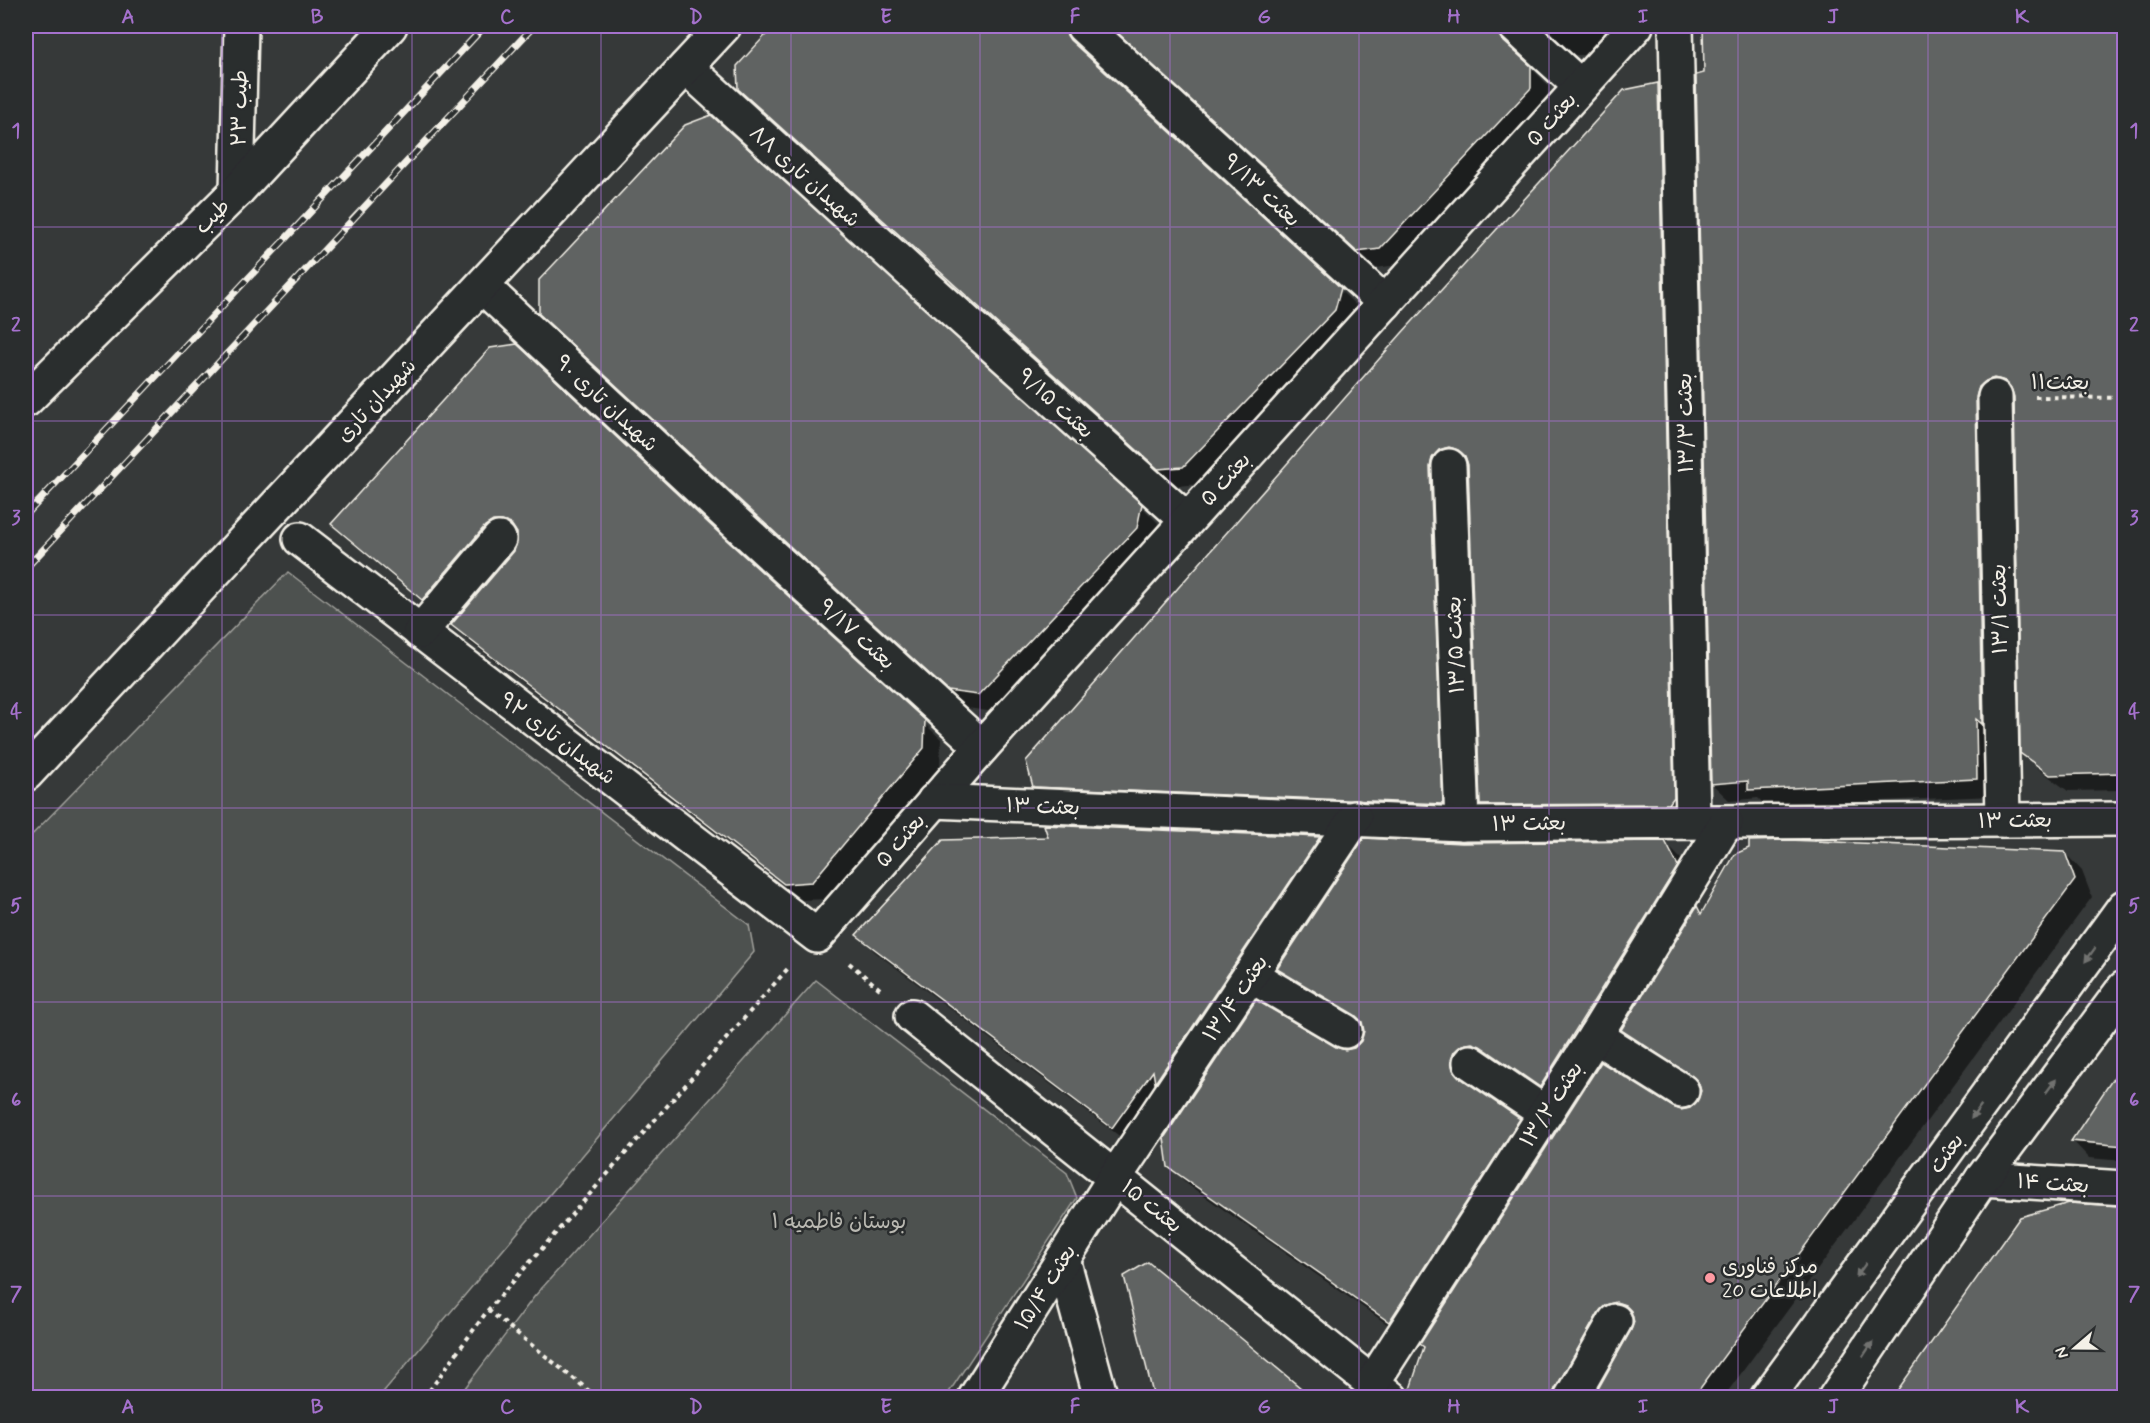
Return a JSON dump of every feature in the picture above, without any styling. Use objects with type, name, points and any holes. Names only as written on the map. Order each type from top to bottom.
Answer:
[{"type":"street","name":"طیب ۲۳","points":[[237,191],[242,26]]},
{"type":"street","name":"طیب","points":[[26,399],[237,191],[390,26]]},
{"type":"street","name":"شهیدان تاری","points":[[26,774],[724,26]]},
{"type":"street","name":"بعثت ۹/۱۳","points":[[1083,26],[1385,303]]},
{"type":"street","points":[[1515,26],[1580,86]]},
{"type":"street","name":"بعثت ۵","points":[[817,936],[982,747],[1636,26]]},
{"type":"street","name":"بعثت ۱۳/۳","points":[[1676,26],[1693,821]]},
{"type":"street","name":"شهیدان تاری ۸۸","points":[[686,67],[925,285]]},
{"type":"street","name":"بعثت ۹/۱۵","points":[[925,285],[1187,520]]},
{"type":"street","name":"شهیدان تاری ۹۰","points":[[482,286],[733,520]]},
{"type":"street","name":"بعثت ۱۳/۱","points":[[1995,397],[2003,820]]},
{"type":"street","name":"بعثت ۱۳/۵","points":[[1449,466],[1462,824]]},
{"type":"street","name":"بعثت ۹/۱۷","points":[[733,520],[982,747]]},
{"type":"street","name":"شهیدان تاری ۹۲","points":[[300,539],[817,936]]},
{"type":"street","points":[[420,632],[499,539]]},
{"type":"street","name":"بعثت ۱۳","points":[[934,801],[1462,824],[2124,819]]},
{"type":"street","name":"بعثت ۱۳/۴","points":[[1115,1177],[1355,818]]},
{"type":"street","name":"بعثت ۱۳/۲","points":[[1382,1390],[1545,1113],[1726,823]]},
{"type":"street","name":"بعثت","points":[[1767,1398],[2124,907]]},
{"type":"street","points":[[1250,975],[1345,1031]]},
{"type":"street","points":[[1835,1398],[1982,1179],[2124,988]]},
{"type":"street","name":"بعثت ۱۵","points":[[912,1016],[1382,1390]]},
{"type":"street","points":[[1595,1036],[1682,1091]]},
{"type":"street","points":[[1470,1062],[1545,1113]]},
{"type":"street","name":"بعثت ۱۵/۴","points":[[975,1398],[1115,1177]]},
{"type":"street","name":"بعثت ۱۴","points":[[1982,1179],[2124,1188]]},
{"type":"street","points":[[1063,1259],[1101,1398]]},
{"type":"street","points":[[1571,1398],[1615,1321]]},
{"type":"path","name":"بعثت۱۱","points":[[1995,397],[2124,398]]},
{"type":"path","points":[[424,1398],[488,1310],[817,936],[912,1016]]},
{"type":"path","points":[[488,1310],[598,1398]]},
{"type":"green space","points":[[288,572],[749,925],[754,952],[379,1397],[26,1397],[26,841]]},
{"type":"green space","name":"بوستان فاطمیه ۱","points":[[816,980],[1067,1173],[1077,1198],[946,1397],[458,1397],[534,1297]]},
{"type":"building","points":[[774,26],[1065,26],[1065,32],[1070,40],[1341,288],[1335,310],[1183,467],[1158,469],[738,89],[737,66]]},
{"type":"building","points":[[1110,26],[1497,26],[1497,32],[1502,40],[1531,66],[1531,88],[1380,249],[1357,252]]},
{"type":"building","points":[[1703,26],[2124,26],[2124,773],[2050,775],[2020,753],[2014,397],[2005,381],[1994,378],[1979,387],[1976,397],[1982,724],[1976,719],[1977,779],[1748,790],[1748,781],[1711,784],[1696,75],[1704,73]]},
{"type":"building","points":[[1658,83],[1674,797],[1669,804],[1480,805],[1468,465],[1465,456],[1449,447],[1439,450],[1432,458],[1430,467],[1443,804],[1033,787],[1026,761],[1402,333],[1624,90]]},
{"type":"building","points":[[711,115],[1142,504],[1137,528],[978,695],[948,691],[539,314],[539,280],[685,125]]},
{"type":"building","points":[[517,344],[720,534],[925,720],[924,748],[812,882],[784,884],[451,625],[514,551],[517,533],[511,524],[493,521],[485,526],[422,600],[331,524],[490,348]]},
{"type":"building","points":[[1044,825],[1320,837],[1155,1083],[1153,1071],[1112,1128],[856,935],[943,840],[1048,837]]},
{"type":"building","points":[[1364,838],[1462,843],[1665,841],[1678,866],[1540,1087],[1480,1046],[1472,1043],[1462,1045],[1454,1052],[1451,1060],[1453,1070],[1459,1077],[1520,1119],[1389,1322],[1168,1167],[1164,1138],[1256,1000],[1336,1047],[1345,1050],[1354,1048],[1361,1041],[1364,1031],[1362,1022],[1355,1015],[1277,969]]},
{"type":"building","points":[[1790,840],[2065,852],[2075,880],[1693,1398],[1593,1398],[1634,1322],[1631,1311],[1625,1305],[1616,1302],[1606,1305],[1599,1312],[1552,1398],[1409,1398],[1424,1347],[1420,1344],[1601,1062],[1673,1107],[1681,1110],[1690,1108],[1697,1101],[1701,1091],[1698,1082],[1692,1076],[1621,1030],[1697,906],[1701,914],[1735,854],[1749,848],[1749,841]]},
{"type":"building","points":[[2124,1062],[2124,1146],[2071,1141]]},
{"type":"building","points":[[2069,1203],[2124,1206],[2124,1398],[1892,1398],[2020,1217]]},
{"type":"building","points":[[1148,1262],[1313,1398],[1154,1398],[1124,1276]]},
{"type":"railway","points":[[26,515],[485,26]]},
{"type":"railway","points":[[26,568],[534,26]]},
{"type":"place","name":"مرکز فناوری اطلاعات 20","points":[[1710,1278]]}]
